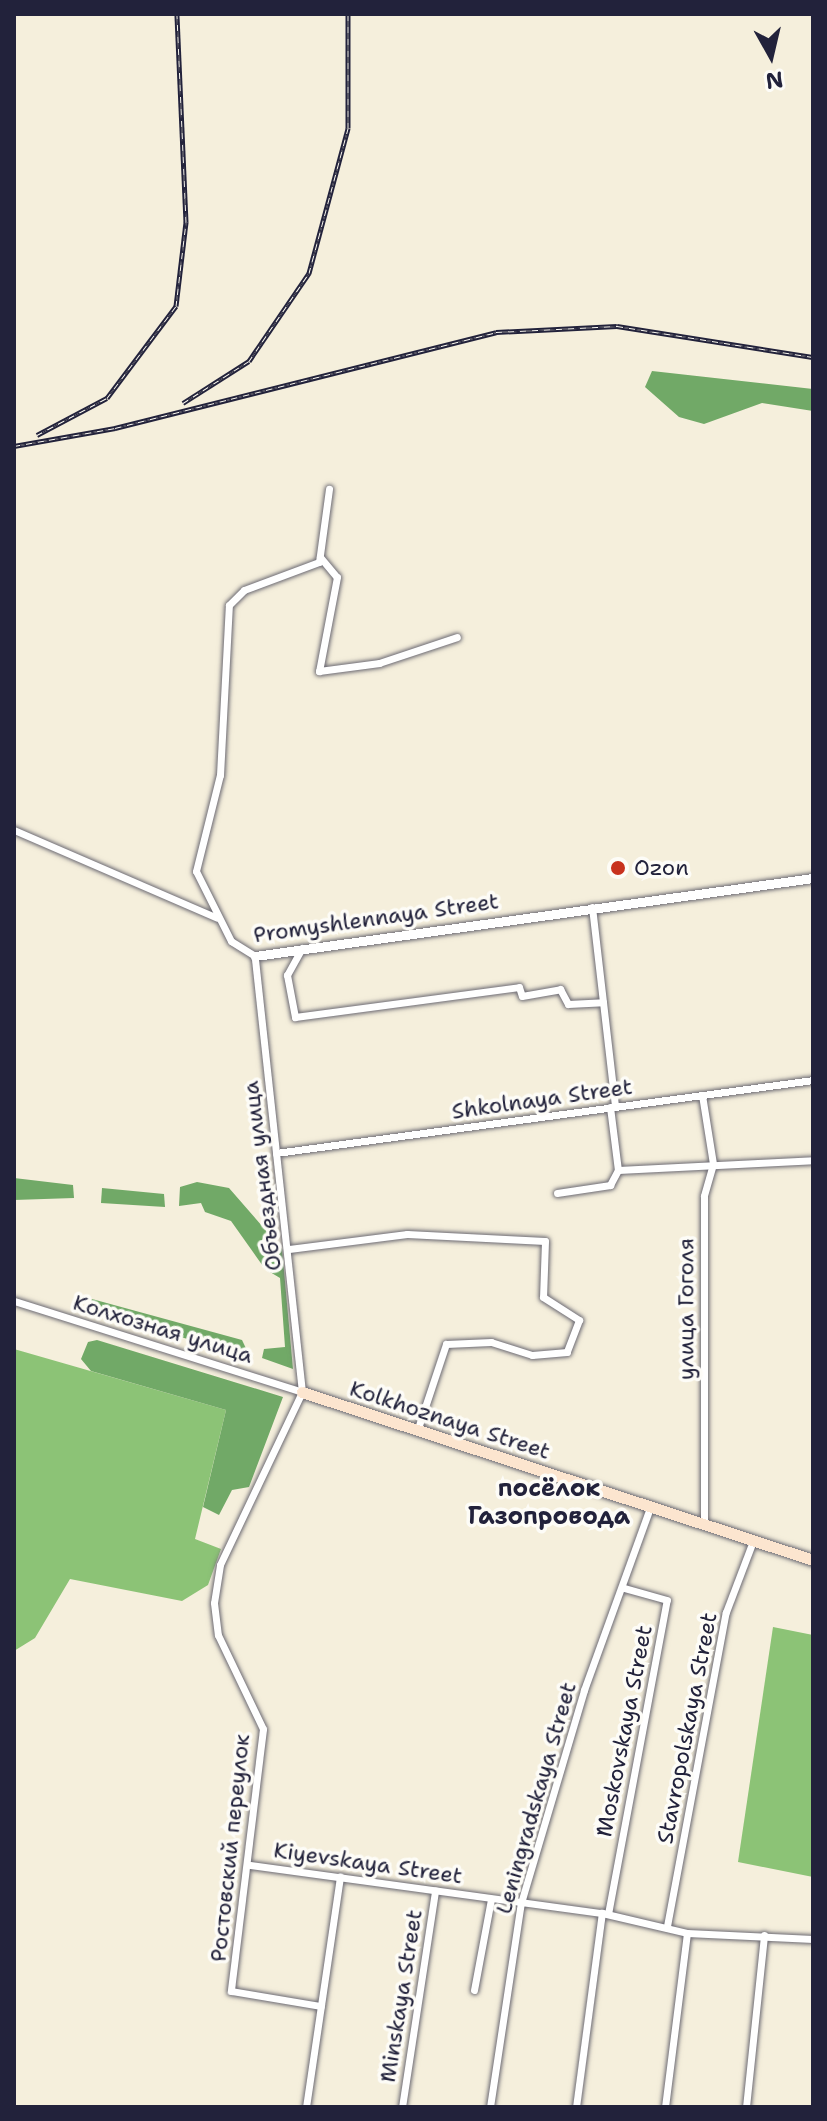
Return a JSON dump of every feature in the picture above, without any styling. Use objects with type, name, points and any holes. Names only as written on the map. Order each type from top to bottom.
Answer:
[{"type":"main road","name":"Kolkhoznaya Street","points":[[302,1392],[813,1560]]},
{"type":"street","points":[[329,489],[320,557],[337,577],[319,671],[379,663],[457,637]]},
{"type":"street","name":"Promyshlennaya Street","points":[[320,557],[244,590],[223,626],[220,775],[196,871],[217,918],[242,954],[255,956],[813,878]]},
{"type":"street","points":[[14,830],[217,918]]},
{"type":"street","points":[[557,1193],[610,1185],[618,1170],[592,907]]},
{"type":"street","points":[[302,948],[287,975],[295,1017],[519,987],[522,996],[560,989],[568,1004],[603,1002]]},
{"type":"street","name":"Объездная улица","points":[[255,956],[289,1249],[302,1392]]},
{"type":"street","name":"Shkolnaya Street","points":[[276,1153],[813,1080]]},
{"type":"street","name":"улица Гоголя","points":[[702,1095],[713,1164],[704,1196],[704,1526]]},
{"type":"street","points":[[618,1170],[813,1160]]},
{"type":"street","points":[[289,1249],[407,1234],[545,1241],[543,1297],[579,1320],[567,1352],[532,1355],[491,1342],[446,1344],[417,1431]]},
{"type":"street","name":"Колхозная улица","points":[[14,1301],[302,1392]]},
{"type":"street","name":"Ростовский переулок","points":[[302,1392],[220,1565],[214,1603],[218,1635],[263,1729],[250,1865],[231,1991],[321,2006]]},
{"type":"street","name":"Leningradskaya Street","points":[[490,2107],[521,1903],[584,1690],[624,1588],[650,1508]]},
{"type":"street","name":"Stavropolskaya Street","points":[[667,1926],[726,1612],[753,1541]]},
{"type":"street","name":"Moskovskaya Street","points":[[576,2107],[605,1914],[667,1600],[624,1588]]},
{"type":"street","name":"Kiyevskaya Street","points":[[250,1865],[605,1914],[687,1933],[813,1939]]},
{"type":"street","points":[[306,2107],[340,1876]]},
{"type":"street","name":"Minskaya Street","points":[[402,2107],[435,1891]]},
{"type":"street","points":[[474,1990],[491,1899]]},
{"type":"street","points":[[665,2107],[687,1933]]},
{"type":"street","points":[[746,2107],[764,1935]]},
{"type":"green space","points":[[652,371],[813,389],[813,411],[762,403],[704,424],[679,417],[645,387]]},
{"type":"green space","points":[[14,1178],[73,1185],[74,1198],[14,1200]]},
{"type":"green space","points":[[197,1182],[229,1188],[282,1249],[293,1369],[262,1358],[264,1349],[285,1347],[280,1278],[265,1269],[231,1221],[205,1212],[201,1203],[179,1206],[180,1187]]},
{"type":"green space","points":[[102,1188],[164,1194],[165,1207],[101,1203]]},
{"type":"green space","points":[[92,1299],[242,1340],[250,1357],[87,1310]]},
{"type":"green space","points":[[97,1340],[283,1397],[249,1487],[232,1490],[219,1515],[203,1507],[226,1410],[91,1371],[81,1359],[88,1342]]},
{"type":"green space","points":[[14,1349],[226,1410],[195,1539],[221,1549],[208,1585],[182,1601],[70,1579],[35,1638],[14,1651]]},
{"type":"green space","points":[[773,1627],[813,1635],[813,1877],[738,1862]]},
{"type":"railway","points":[[37,435],[107,398],[176,306],[186,222],[177,14]]},
{"type":"railway","points":[[183,403],[249,361],[309,273],[348,128],[348,14]]},
{"type":"railway","points":[[14,446],[115,428],[496,332],[617,326],[813,357]]},
{"type":"place","name":"Ozon","points":[[618,868]]},
{"type":"district","name":"посёлок Газопровода","points":[[549,1503]]}]
